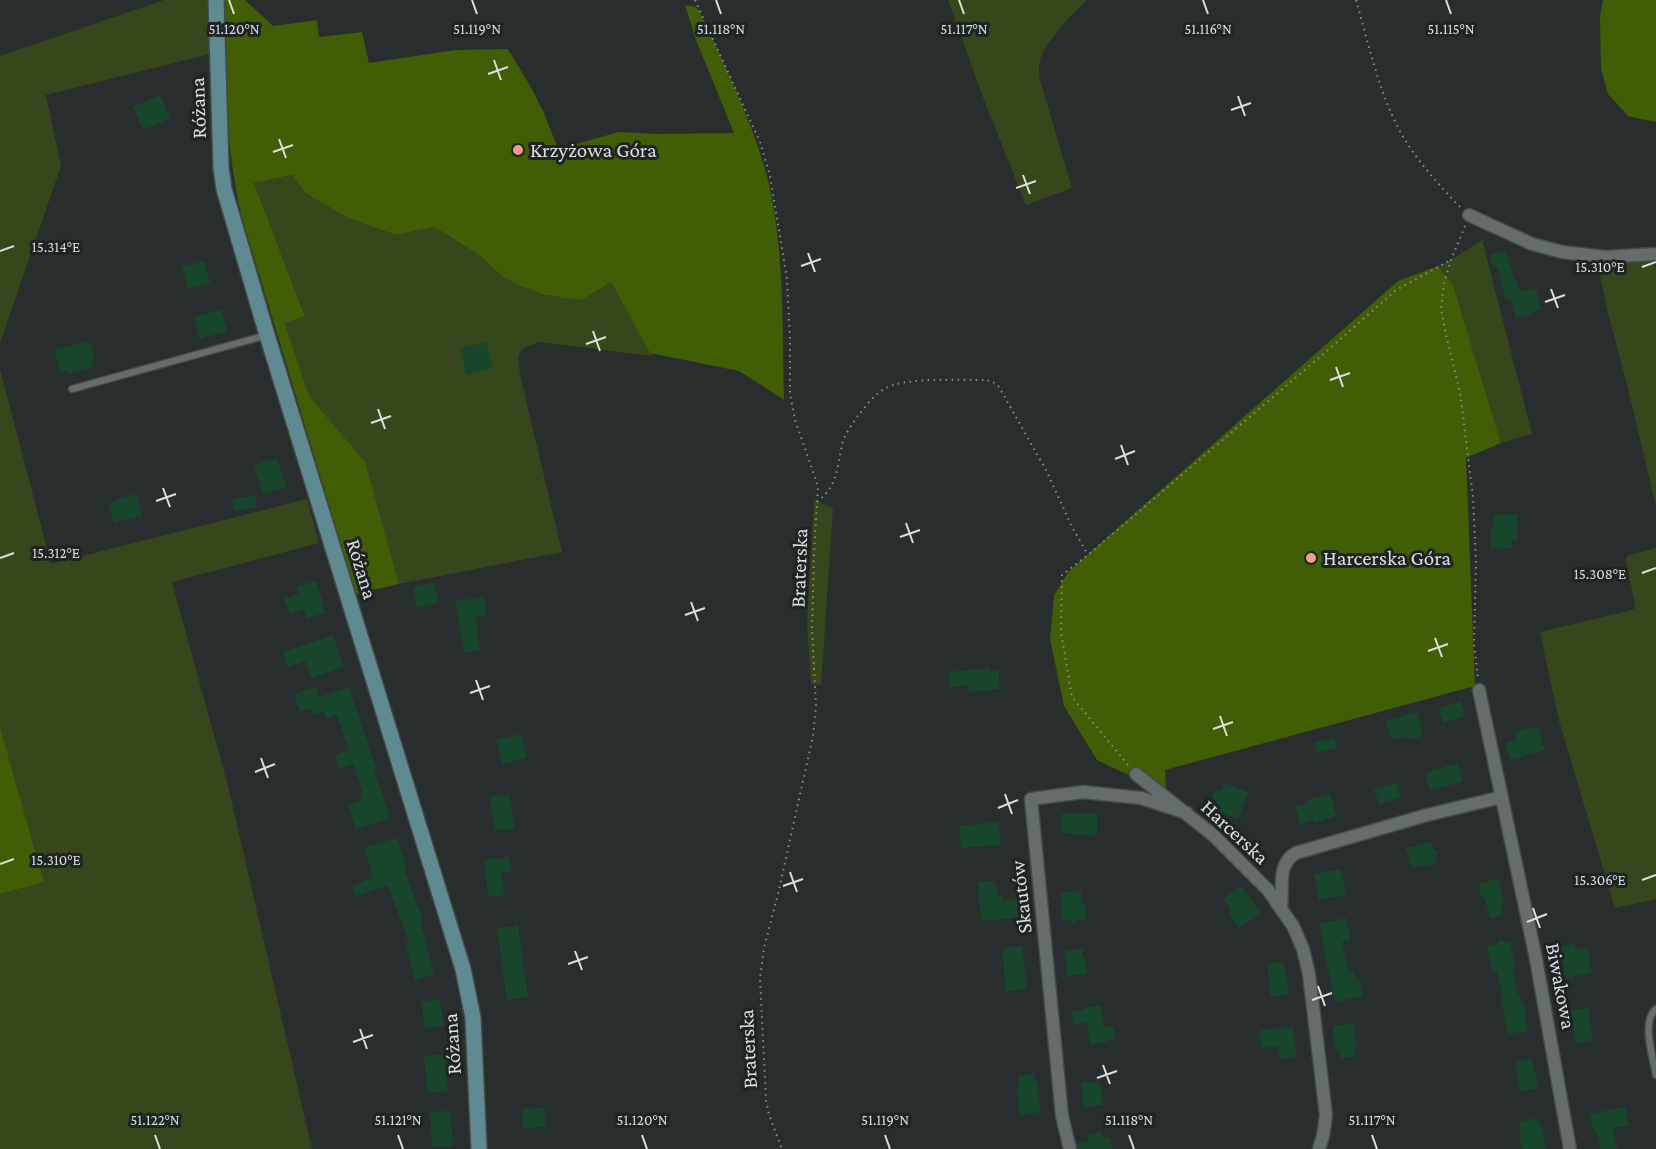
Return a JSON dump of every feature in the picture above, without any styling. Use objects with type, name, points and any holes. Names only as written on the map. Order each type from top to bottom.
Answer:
[{"type":"street","name":"Różana","points":[[216,0],[221,168],[224,189],[463,969],[473,1018],[479,1149]]},
{"type":"street","points":[[1469,215],[1532,244],[1562,252],[1605,257],[1656,254]]},
{"type":"street","name":"Biwakowa","points":[[1479,690],[1535,954],[1570,1149]]},
{"type":"street","name":"Harcerska","points":[[1136,774],[1213,835],[1268,890],[1293,926],[1300,941],[1309,974],[1326,1115],[1319,1149]]},
{"type":"street","name":"Skautów","points":[[1070,1149],[1062,1116],[1031,799],[1083,792],[1141,798],[1186,813]]},
{"type":"street","points":[[1281,906],[1283,867],[1296,853],[1427,815],[1502,797]]},
{"type":"lane","points":[[72,388],[267,335]]},
{"type":"lane","points":[[1656,1010],[1648,1024],[1656,1075]]},
{"type":"path","name":"Braterska","points":[[695,0],[759,142],[770,176],[787,279],[790,394],[795,420],[818,486],[814,553],[813,631],[816,706],[813,736],[760,978],[766,1100],[769,1115],[782,1149]]},
{"type":"path","points":[[1356,0],[1384,95],[1403,136],[1423,166],[1469,215],[1444,283],[1441,309],[1460,392],[1473,496],[1476,562],[1474,644],[1479,690]]},
{"type":"path","points":[[1136,774],[1072,697],[1061,632],[1062,575],[1396,290],[1451,260]]},
{"type":"path","points":[[817,502],[826,496],[833,484],[843,440],[865,406],[879,392],[902,382],[986,380],[999,387],[1047,472],[1072,527],[1088,555]]},
{"type":"green space","points":[[164,0],[207,0],[210,54],[46,95],[61,166],[0,343],[0,56]]},
{"type":"green space","points":[[222,0],[245,0],[273,26],[317,20],[319,37],[362,32],[369,63],[455,50],[508,49],[544,113],[558,149],[619,132],[734,133],[696,40],[685,5],[695,7],[699,10],[736,91],[761,154],[767,176],[780,259],[784,400],[739,371],[650,353],[611,282],[582,300],[545,295],[520,286],[502,276],[479,255],[435,227],[396,235],[348,218],[305,193],[292,175],[254,183],[305,316],[285,323],[309,396],[365,462],[399,584],[356,594],[242,218],[229,137]]},
{"type":"green space","points":[[948,0],[1087,0],[1049,42],[1039,65],[1040,80],[1072,188],[1026,205],[984,100]]},
{"type":"green space","points":[[1603,0],[1656,0],[1656,122],[1628,116],[1608,94],[1601,69],[1600,16]]},
{"type":"green space","points":[[292,175],[305,193],[348,218],[396,235],[435,227],[479,255],[502,276],[520,286],[545,295],[582,300],[611,282],[652,356],[541,342],[526,347],[518,358],[562,552],[399,584],[364,462],[309,396],[285,323],[305,315],[254,183]]},
{"type":"green space","points":[[1484,239],[1483,243],[1532,434],[1501,443],[1453,285],[1438,266]]},
{"type":"green space","points":[[1653,256],[1656,270],[1656,506],[1598,265]]},
{"type":"green space","points":[[1438,266],[1453,285],[1501,443],[1466,458],[1475,686],[1165,770],[1166,787],[1170,793],[1156,781],[1124,773],[1097,760],[1064,706],[1050,639],[1054,595],[1069,571],[1398,281]]},
{"type":"green space","points":[[0,369],[51,564],[307,499],[319,543],[172,582],[228,786],[312,1149],[0,1149],[0,894],[44,882],[0,727]]},
{"type":"green space","points":[[814,500],[833,508],[821,685],[811,684],[807,623]]},
{"type":"green space","points":[[1656,548],[1656,899],[1615,908],[1559,721],[1540,632],[1635,608],[1627,556]]},
{"type":"green space","points":[[0,727],[44,882],[0,894]]},
{"type":"building","points":[[160,95],[170,118],[143,130],[133,107]]},
{"type":"building","points":[[1506,251],[1520,291],[1536,288],[1541,310],[1531,312],[1531,315],[1516,318],[1511,299],[1506,300],[1497,266],[1493,267],[1490,255]]},
{"type":"building","points":[[204,261],[210,283],[188,289],[182,267]]},
{"type":"building","points":[[221,310],[227,331],[200,339],[194,317]]},
{"type":"building","points":[[87,341],[87,343],[90,342],[95,359],[91,359],[93,367],[68,374],[67,371],[60,372],[54,350]]},
{"type":"building","points":[[486,342],[493,368],[466,375],[460,348]]},
{"type":"building","points":[[277,458],[286,487],[263,494],[254,465]]},
{"type":"building","points":[[137,494],[142,516],[114,523],[109,503]]},
{"type":"building","points":[[255,495],[257,507],[235,511],[232,500]]},
{"type":"building","points":[[1517,514],[1518,540],[1512,541],[1513,548],[1491,549],[1490,529],[1494,528],[1493,515]]},
{"type":"building","points":[[316,581],[326,612],[307,619],[304,609],[290,614],[284,599],[299,594],[296,587]]},
{"type":"building","points":[[434,583],[438,603],[416,607],[413,587]]},
{"type":"building","points":[[484,597],[487,615],[475,617],[480,650],[464,653],[455,601]]},
{"type":"building","points":[[333,635],[344,667],[311,678],[305,661],[288,667],[283,652]]},
{"type":"building","points":[[990,668],[990,671],[998,670],[1000,689],[968,692],[968,685],[950,687],[948,672]]},
{"type":"building","points":[[316,687],[319,697],[349,687],[390,818],[356,829],[348,805],[362,800],[360,793],[362,792],[353,764],[339,769],[335,755],[349,750],[337,715],[326,719],[324,711],[313,715],[311,708],[300,711],[294,694]]},
{"type":"building","points":[[1461,701],[1465,716],[1443,723],[1439,708]]},
{"type":"building","points":[[1417,712],[1423,736],[1409,740],[1408,736],[1392,740],[1386,721]]},
{"type":"building","points":[[1531,727],[1532,729],[1538,727],[1545,750],[1510,760],[1505,743],[1517,740],[1514,732]]},
{"type":"building","points":[[521,734],[527,758],[502,764],[496,740]]},
{"type":"building","points":[[1334,738],[1337,748],[1317,753],[1314,743]]},
{"type":"building","points":[[1458,763],[1463,782],[1430,790],[1425,773]]},
{"type":"building","points":[[1224,783],[1248,792],[1238,819],[1213,809],[1217,801],[1212,799],[1216,789],[1221,791]]},
{"type":"building","points":[[1397,783],[1401,798],[1379,804],[1374,789]]},
{"type":"building","points":[[509,794],[515,828],[495,831],[489,797]]},
{"type":"building","points":[[1330,794],[1336,816],[1314,823],[1313,820],[1300,824],[1295,806]]},
{"type":"building","points":[[1062,814],[1097,814],[1097,836],[1061,833]]},
{"type":"building","points":[[999,822],[1001,845],[961,848],[959,826]]},
{"type":"building","points":[[397,838],[407,870],[405,871],[422,919],[420,920],[434,974],[415,980],[406,943],[409,943],[388,885],[355,896],[352,886],[373,878],[364,848]]},
{"type":"building","points":[[1431,842],[1433,850],[1439,852],[1435,858],[1437,863],[1412,868],[1406,848]]},
{"type":"building","points":[[509,857],[511,872],[501,873],[504,895],[488,897],[484,860]]},
{"type":"building","points":[[1341,869],[1346,895],[1319,900],[1314,874]]},
{"type":"building","points":[[1490,878],[1494,881],[1499,880],[1504,903],[1500,903],[1503,915],[1490,918],[1485,898],[1481,898],[1479,884],[1487,882]]},
{"type":"building","points":[[996,881],[998,895],[1003,895],[1003,900],[1017,899],[1018,918],[981,921],[978,882]]},
{"type":"building","points":[[1241,886],[1261,912],[1239,928],[1228,913],[1231,910],[1223,899]]},
{"type":"building","points":[[1081,891],[1086,919],[1076,920],[1073,923],[1069,920],[1062,921],[1060,893]]},
{"type":"building","points":[[1346,918],[1351,940],[1342,942],[1349,973],[1354,972],[1356,980],[1360,979],[1363,996],[1335,1002],[1319,924]]},
{"type":"building","points":[[518,925],[528,997],[507,1000],[497,928]]},
{"type":"building","points":[[1499,940],[1510,941],[1516,967],[1512,968],[1518,995],[1520,994],[1521,1002],[1523,1001],[1528,1031],[1508,1034],[1497,972],[1493,973],[1487,947],[1497,944]]},
{"type":"building","points":[[1574,944],[1576,949],[1587,947],[1592,973],[1566,978],[1559,947]]},
{"type":"building","points":[[1022,946],[1027,989],[1005,991],[1003,948]]},
{"type":"building","points":[[1082,949],[1087,974],[1067,976],[1065,951]]},
{"type":"building","points":[[1284,961],[1289,994],[1271,997],[1267,964]]},
{"type":"building","points":[[439,999],[444,1026],[425,1029],[421,1002]]},
{"type":"building","points":[[1101,1005],[1104,1027],[1113,1026],[1115,1039],[1090,1044],[1087,1023],[1074,1024],[1072,1011]]},
{"type":"building","points":[[1588,1008],[1593,1040],[1576,1043],[1571,1011]]},
{"type":"building","points":[[1354,1023],[1356,1057],[1340,1058],[1339,1050],[1336,1050],[1333,1026]]},
{"type":"building","points":[[1293,1026],[1297,1056],[1280,1059],[1278,1046],[1261,1048],[1259,1031]]},
{"type":"building","points":[[444,1054],[448,1091],[428,1093],[424,1056]]},
{"type":"building","points":[[1532,1058],[1538,1088],[1521,1092],[1515,1062]]},
{"type":"building","points":[[1034,1073],[1041,1112],[1020,1115],[1018,1076]]},
{"type":"building","points":[[1100,1081],[1103,1105],[1084,1107],[1081,1083]]},
{"type":"building","points":[[1626,1107],[1629,1125],[1613,1128],[1617,1149],[1600,1149],[1590,1114]]},
{"type":"building","points":[[544,1108],[546,1127],[523,1128],[522,1109]]},
{"type":"building","points":[[450,1111],[453,1146],[432,1147],[430,1112]]},
{"type":"building","points":[[1538,1118],[1546,1149],[1522,1149],[1519,1122]]},
{"type":"building","points":[[1101,1132],[1103,1138],[1109,1137],[1112,1149],[1078,1149],[1077,1144],[1089,1141],[1088,1135]]},
{"type":"place","name":"Krzyżowa Góra","points":[[518,150]]},
{"type":"place","name":"Harcerska Góra","points":[[1311,558]]}]
